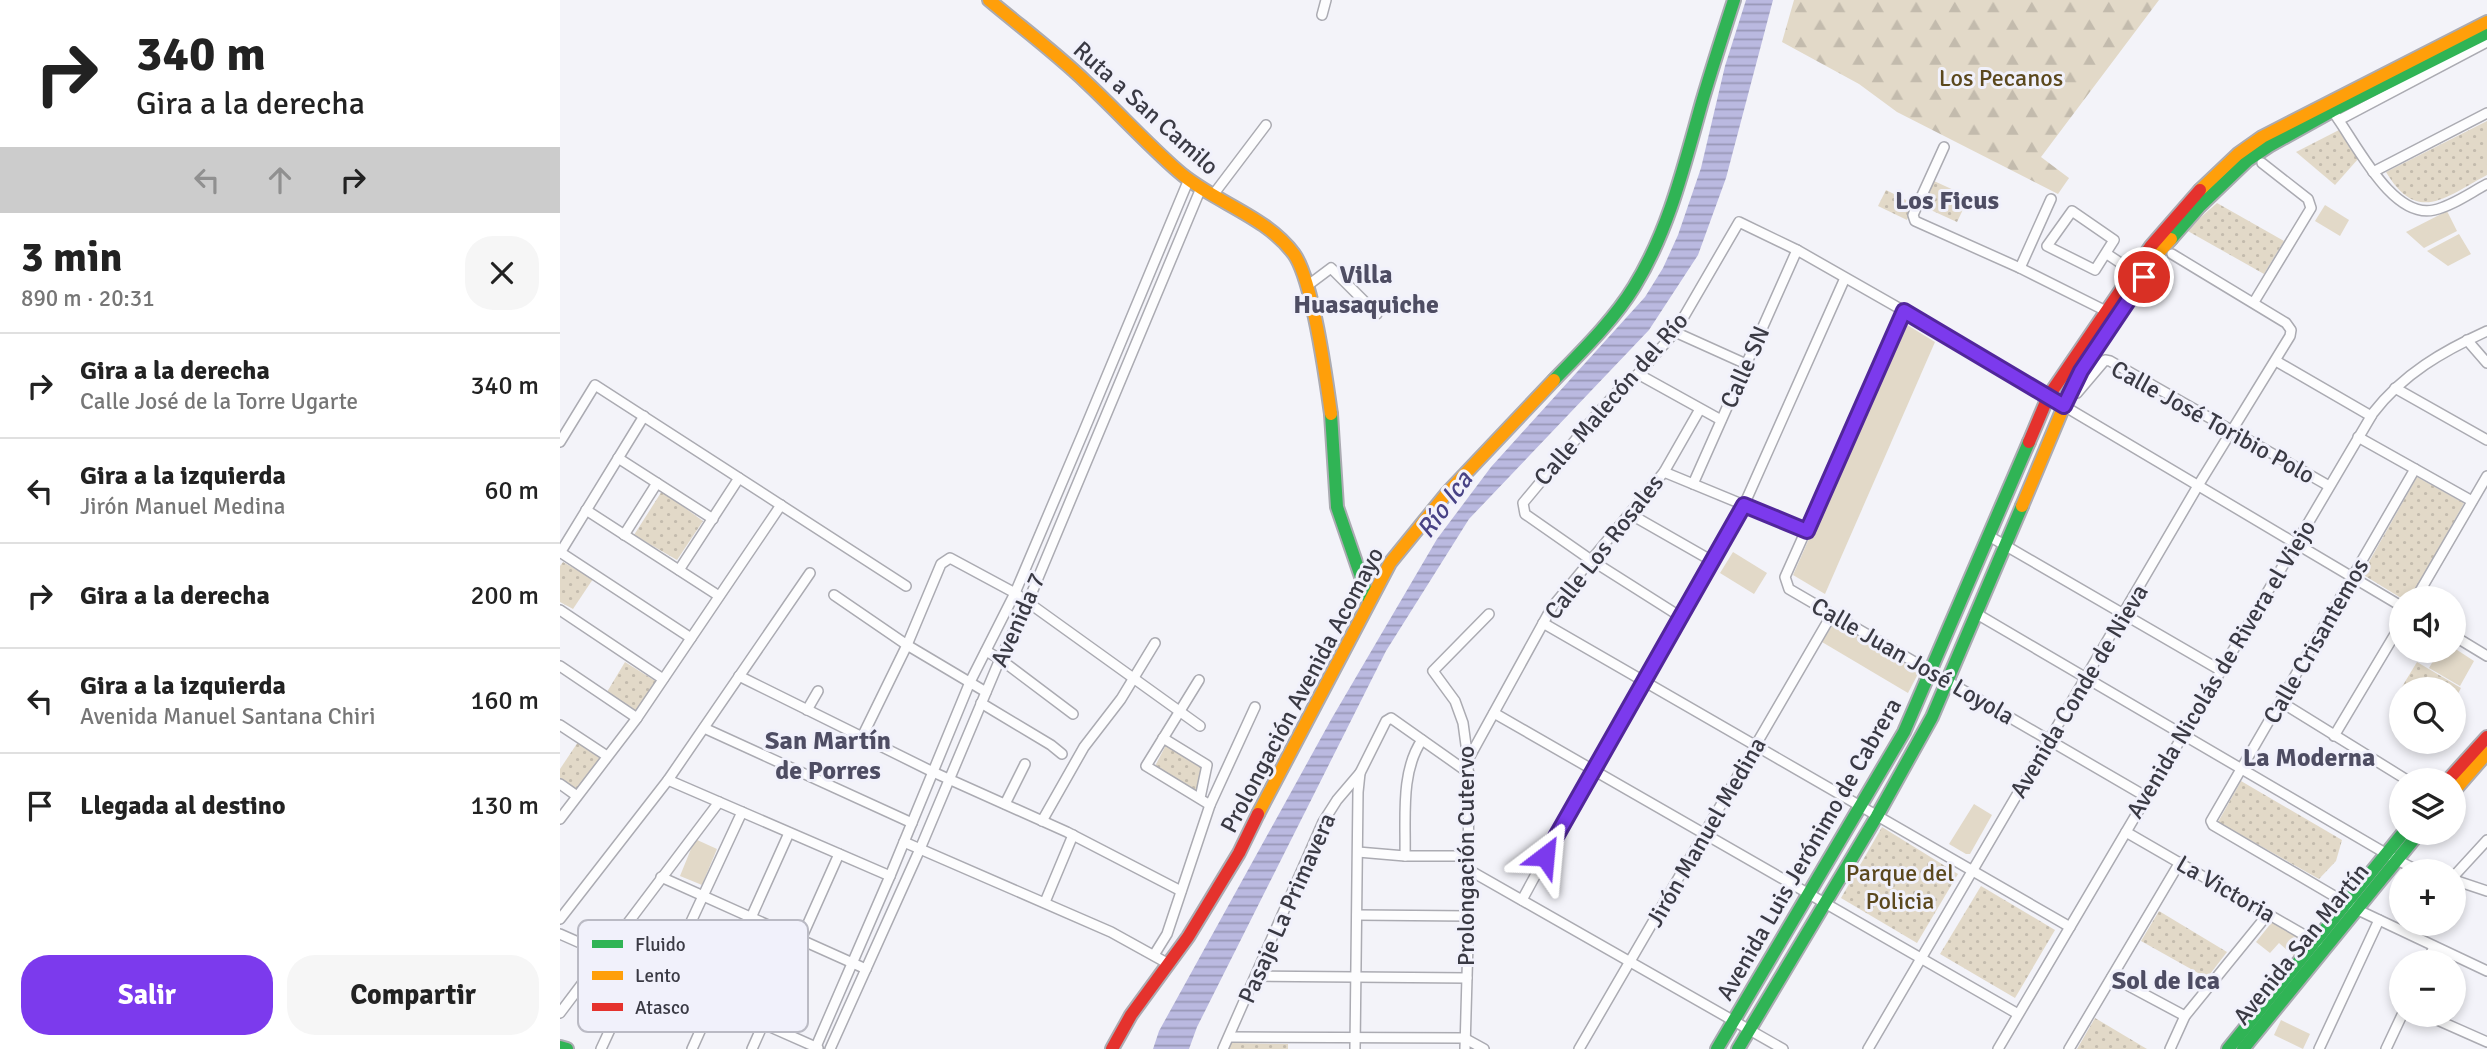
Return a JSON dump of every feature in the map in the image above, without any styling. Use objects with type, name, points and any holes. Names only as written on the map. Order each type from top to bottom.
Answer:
[{"type":"street","name":"Ruta a San Camilo","points":[[989,0],[1084,80],[1179,172],[1258,221],[1286,245],[1302,269],[1333,426],[1337,507],[1369,600]]},
{"type":"street","points":[[1322,15],[1326,0]]},
{"type":"street","name":"Prolongación Avenida Acomayo","points":[[1112,1049],[1131,1014],[1188,937],[1239,853],[1276,777],[1390,563],[1421,523],[1472,466],[1595,337],[1633,289],[1654,250],[1675,199],[1734,0]]},
{"type":"street","points":[[2333,112],[2487,22]]},
{"type":"street","points":[[2107,254],[2138,274],[2199,207],[2248,160],[2269,146],[2487,33]]},
{"type":"street","points":[[2333,112],[2487,42]]},
{"type":"street","points":[[2333,112],[2373,172],[2403,202],[2425,211],[2448,205],[2487,184]]},
{"type":"street","points":[[2373,172],[2487,113]]},
{"type":"street","points":[[1213,195],[1266,125]]},
{"type":"street","points":[[1944,147],[1913,215],[1915,221],[2020,268],[2106,311]]},
{"type":"street","points":[[2172,254],[2254,302],[2310,211],[2311,205],[2308,199],[2262,163]]},
{"type":"street","name":"Avenida 7","points":[[817,1048],[970,681],[1015,593],[1189,179]]},
{"type":"street","name":"Avenida 7","points":[[830,1049],[920,849],[1000,659],[1028,601],[1201,188]]},
{"type":"street","points":[[2020,268],[2052,199]]},
{"type":"street","points":[[2072,211],[2114,240],[2107,254],[2095,270],[2047,246],[2072,211]]},
{"type":"street","name":"Calle Malecón del Río","points":[[1591,560],[1525,514],[1522,506],[1524,500],[1597,414],[1675,332],[1738,223],[1797,250]]},
{"type":"street","points":[[1797,250],[2048,397],[2067,400],[2199,484],[2389,599]]},
{"type":"street","name":"Calle SN","points":[[1693,484],[1797,250]]},
{"type":"street","points":[[1307,286],[1331,268],[1377,314]]},
{"type":"street","name":"Avenida Luis Jerónimo de Cabrera","points":[[1717,1049],[1904,732],[2048,397],[2106,311],[2138,274]]},
{"type":"street","name":"Avenida Luis Jerónimo de Cabrera","points":[[1738,1049],[1877,816],[1932,717],[2067,400],[2138,274]]},
{"type":"street","points":[[1522,900],[1593,769],[1714,562],[1744,505],[1845,278]]},
{"type":"street","name":"Avenida Conde de Nieva","points":[[1868,1049],[2125,615],[2199,484],[2291,333],[2286,323],[2254,302]]},
{"type":"street","points":[[1664,472],[1807,531],[1904,311]]},
{"type":"street","name":"Avenida Nicolás de Rivera el Viejo","points":[[1998,1049],[2371,416],[2395,388],[2437,355],[2487,331]]},
{"type":"street","points":[[1675,332],[1746,363]]},
{"type":"street","points":[[2467,340],[2487,363]]},
{"type":"street","name":"Calle José Toribio Polo","points":[[2067,400],[2077,393],[2105,360],[2110,361],[2329,486]]},
{"type":"street","points":[[2276,361],[2371,416]]},
{"type":"street","points":[[1637,374],[1721,420]]},
{"type":"street","points":[[560,442],[595,385],[906,586]]},
{"type":"street","points":[[2395,388],[2487,440]]},
{"type":"street","name":"Calle Los Rosales","points":[[1468,760],[1552,607],[1664,472],[1700,409]]},
{"type":"street","points":[[644,416],[560,552],[691,638]]},
{"type":"street","points":[[2358,437],[2472,501]]},
{"type":"street","points":[[618,458],[713,519]]},
{"type":"street","name":"Calle Crisantemos","points":[[2345,902],[2213,825],[2211,821],[2415,469]]},
{"type":"street","points":[[2423,586],[2487,476]]},
{"type":"street","points":[[679,570],[739,478]]},
{"type":"street","points":[[624,535],[657,483]]},
{"type":"street","points":[[560,819],[637,718],[781,505]]},
{"type":"street","points":[[586,510],[719,596]]},
{"type":"street","points":[[1630,514],[1714,562]]},
{"type":"street","name":"Calle Juan José Loyola","points":[[1807,531],[1785,577],[1789,589],[2146,796]]},
{"type":"street","points":[[1989,536],[2220,670]]},
{"type":"street","points":[[862,737],[946,559],[950,558],[1028,601],[1200,726]]},
{"type":"street","points":[[1591,560],[1681,617]]},
{"type":"street","points":[[560,919],[668,780],[810,573]]},
{"type":"street","points":[[834,595],[907,645],[986,692]]},
{"type":"street","points":[[560,610],[663,679]]},
{"type":"street","name":"Prolongación Cutervo","points":[[1465,1049],[1469,916],[1468,760],[1463,723],[1455,701],[1434,672],[1437,665],[1489,614]]},
{"type":"street","name":"Jirón Manuel Medina","points":[[1579,1049],[1832,614]]},
{"type":"street","points":[[1977,614],[2396,859]]},
{"type":"street","points":[[1543,623],[2070,927]]},
{"type":"street","points":[[1042,821],[1084,747],[1121,699],[1155,643]]},
{"type":"street","points":[[2466,643],[2487,656]]},
{"type":"street","points":[[2334,736],[2389,644]]},
{"type":"street","points":[[986,652],[1000,659],[1073,714]]},
{"type":"street","points":[[560,666],[637,718]]},
{"type":"street","points":[[739,676],[933,772],[1073,835],[1181,891]]},
{"type":"street","points":[[1199,680],[1146,766],[1210,805]]},
{"type":"street","points":[[807,710],[818,691]]},
{"type":"street","points":[[2281,702],[2389,769]]},
{"type":"street","points":[[981,703],[1062,754]]},
{"type":"street","points":[[1154,955],[1167,934],[1210,805],[1255,707]]},
{"type":"street","points":[[1494,713],[2018,1014]]},
{"type":"street","points":[[1355,1049],[1360,773],[1389,718],[1393,718],[1469,773]]},
{"type":"street","points":[[560,725],[607,756]]},
{"type":"street","points":[[704,728],[912,823]]},
{"type":"street","points":[[1163,738],[1207,765],[1200,798]]},
{"type":"street","points":[[2459,768],[2487,738]]},
{"type":"street","points":[[1405,856],[1407,780],[1416,749],[1422,740]]},
{"type":"street","points":[[2466,777],[2487,753]]},
{"type":"street","points":[[1005,804],[1025,764]]},
{"type":"street","name":"Pasaje La Primavera","points":[[1223,1049],[1323,822],[1360,773]]},
{"type":"street","points":[[668,780],[890,876]]},
{"type":"street","points":[[560,784],[578,796]]},
{"type":"street","points":[[629,920],[719,802]]},
{"type":"street","points":[[692,920],[742,812]]},
{"type":"street","name":"La Victoria","points":[[2126,832],[2320,944]]},
{"type":"street","points":[[750,920],[789,833]]},
{"type":"street","points":[[1045,902],[1073,835]]},
{"type":"street","points":[[2466,864],[2487,840]]},
{"type":"street","points":[[904,842],[1045,902],[1154,955],[1167,964]]},
{"type":"street","name":"Avenida San Martín","points":[[2228,1049],[2320,944],[2358,909],[2398,845]]},
{"type":"street","name":"Avenida San Martín","points":[[2243,1049],[2320,944],[2345,902],[2406,845]]},
{"type":"street","points":[[1358,852],[1405,856],[1469,856]]},
{"type":"street","points":[[808,923],[839,854]]},
{"type":"street","points":[[2069,1049],[2179,862]]},
{"type":"street","points":[[1469,870],[1783,1049]]},
{"type":"street","points":[[661,877],[758,920]]},
{"type":"street","points":[[2466,883],[2487,891]]},
{"type":"street","points":[[2345,902],[2487,971]]},
{"type":"street","points":[[2170,1049],[2185,1016],[2268,914]]},
{"type":"street","points":[[1357,915],[1469,916]]},
{"type":"street","points":[[2319,1049],[2379,920]]},
{"type":"street","points":[[560,934],[578,942]]},
{"type":"street","points":[[808,942],[866,969]]},
{"type":"street","points":[[1256,976],[1466,978]]},
{"type":"street","points":[[2112,977],[2185,1016]]},
{"type":"street","points":[[560,1013],[578,988]]},
{"type":"street","points":[[2386,1049],[2396,1027]]},
{"type":"street","points":[[2453,1027],[2487,1042]]},
{"type":"street","points":[[601,1049],[609,1032]]},
{"type":"street","points":[[692,1049],[700,1032]]},
{"type":"street","points":[[752,1049],[760,1032]]},
{"type":"street","points":[[782,1032],[817,1048]]},
{"type":"street","points":[[1229,1037],[1356,1035],[1464,1038],[1484,1049]]},
{"type":"street","points":[[1295,1036],[1295,1049]]},
{"type":"street","points":[[560,1047],[567,1049]]},
{"type":"green space","name":"Los Pecanos","points":[[1794,0],[2159,0],[2041,157],[2069,178],[2058,194],[1897,112],[1859,84],[1782,42]]},
{"type":"green space","points":[[2487,121],[2487,175],[2445,198],[2421,202],[2409,198],[2386,172]]},
{"type":"green space","points":[[2339,130],[2358,159],[2335,185],[2296,152]]},
{"type":"green space","points":[[1934,181],[1969,197],[1957,222],[1922,206]]},
{"type":"green space","points":[[1886,190],[1914,204],[1907,220],[1878,206]]},
{"type":"green space","points":[[2217,203],[2284,241],[2264,274],[2186,230]]},
{"type":"green space","points":[[2325,205],[2349,220],[2340,236],[2315,221]]},
{"type":"green space","points":[[2447,211],[2457,231],[2424,248],[2406,232]]},
{"type":"green space","points":[[2459,234],[2471,254],[2448,266],[2427,251]]},
{"type":"green space","points":[[1904,323],[1935,342],[1825,594],[1793,575]]},
{"type":"green space","points":[[2417,477],[2464,503],[2419,586],[2389,586],[2389,591],[2362,574]]},
{"type":"green space","points":[[662,491],[703,521],[677,560],[634,535]]},
{"type":"green space","points":[[1733,552],[1767,573],[1754,594],[1720,573]]},
{"type":"green space","points":[[563,562],[593,579],[573,609],[560,602],[560,566]]},
{"type":"green space","points":[[1835,621],[1919,672],[1908,693],[1822,642]]},
{"type":"green space","points":[[2466,656],[2474,661],[2465,677],[2444,677],[2429,668],[2432,663],[2466,663]]},
{"type":"green space","points":[[625,662],[657,682],[636,712],[607,692]]},
{"type":"green space","points":[[2419,663],[2442,677],[2408,677]]},
{"type":"green space","points":[[578,742],[601,759],[577,790],[560,779],[560,769]]},
{"type":"green space","points":[[1166,745],[1202,767],[1196,793],[1155,766]]},
{"type":"green space","points":[[2241,781],[2342,840],[2336,861],[2319,879],[2218,822]]},
{"type":"green space","points":[[1974,804],[1992,815],[1970,854],[1966,854],[1949,844]]},
{"type":"green space","name":"Parque del Policia","points":[[1882,827],[1958,874],[1917,943],[1841,898]]},
{"type":"green space","points":[[695,839],[717,849],[702,885],[680,876]]},
{"type":"green space","points":[[1981,886],[2055,930],[2015,998],[1940,954]]},
{"type":"green space","points":[[2159,911],[2227,952],[2207,978],[2141,941]]},
{"type":"green space","points":[[2272,922],[2304,939],[2305,944],[2295,957],[2279,943],[2270,953],[2256,942]]},
{"type":"green space","points":[[2095,1018],[2147,1049],[2077,1049]]},
{"type":"green space","points":[[2281,1020],[2310,1034],[2303,1049],[2274,1035]]},
{"type":"green space","points":[[1231,1043],[1288,1044],[1288,1049],[1228,1049]]},
{"type":"water","name":"Río Ica","points":[[1746,0],[1773,0],[1726,178],[1698,255],[1649,330],[1469,519],[1386,651],[1197,1027],[1189,1049],[1153,1049],[1159,1031],[1332,718],[1437,539],[1491,467],[1645,297],[1663,268],[1678,235],[1701,168],[1725,66]]},
{"type":"traffic: fast","points":[[1554,380],[1617,312],[1634,287],[1657,243],[1682,174],[1734,0]]},
{"type":"traffic: fast","points":[[2171,239],[2199,207],[2248,160],[2269,146],[2487,33]]},
{"type":"traffic: fast","points":[[1331,414],[1337,507],[1369,600]]},
{"type":"traffic: fast","points":[[1717,1049],[1904,732],[2029,442]]},
{"type":"traffic: fast","points":[[1738,1049],[1877,816],[1932,717],[2022,506]]},
{"type":"traffic: fast","points":[[2228,1049],[2393,845]]},
{"type":"traffic: fast","points":[[2243,1049],[2409,845]]},
{"type":"traffic: fast","points":[[560,1047],[567,1049]]},
{"type":"traffic: slow","points":[[989,0],[1075,71],[1178,171],[1207,192],[1269,229],[1294,254],[1301,267],[1313,307],[1331,414]]},
{"type":"traffic: slow","points":[[2200,190],[2238,154],[2262,137],[2487,22]]},
{"type":"traffic: slow","points":[[2022,506],[2081,371],[2160,251],[2171,239]]},
{"type":"traffic: slow","points":[[1258,814],[1390,563],[1447,493],[1554,380]]},
{"type":"traffic: slow","points":[[2466,777],[2487,753]]},
{"type":"traffic: jam","points":[[2029,442],[2048,397],[2151,246],[2200,190]]},
{"type":"traffic: jam","points":[[2459,768],[2487,737]]},
{"type":"traffic: jam","points":[[1112,1049],[1131,1015],[1188,937],[1239,853],[1258,814]]},
{"type":"district","name":"Los Ficus","points":[[1947,201]]},
{"type":"district","name":"Villa Huasaquiche","points":[[1366,290]]},
{"type":"district","name":"San Martín de Porres","points":[[828,756]]},
{"type":"district","name":"La Moderna","points":[[2309,758]]},
{"type":"district","name":"Sol de Ica","points":[[2166,981]]},
{"type":"route","points":[[1545,856],[1744,505],[1807,531],[1904,311],[2064,406],[2081,371],[2144,277]]}]
